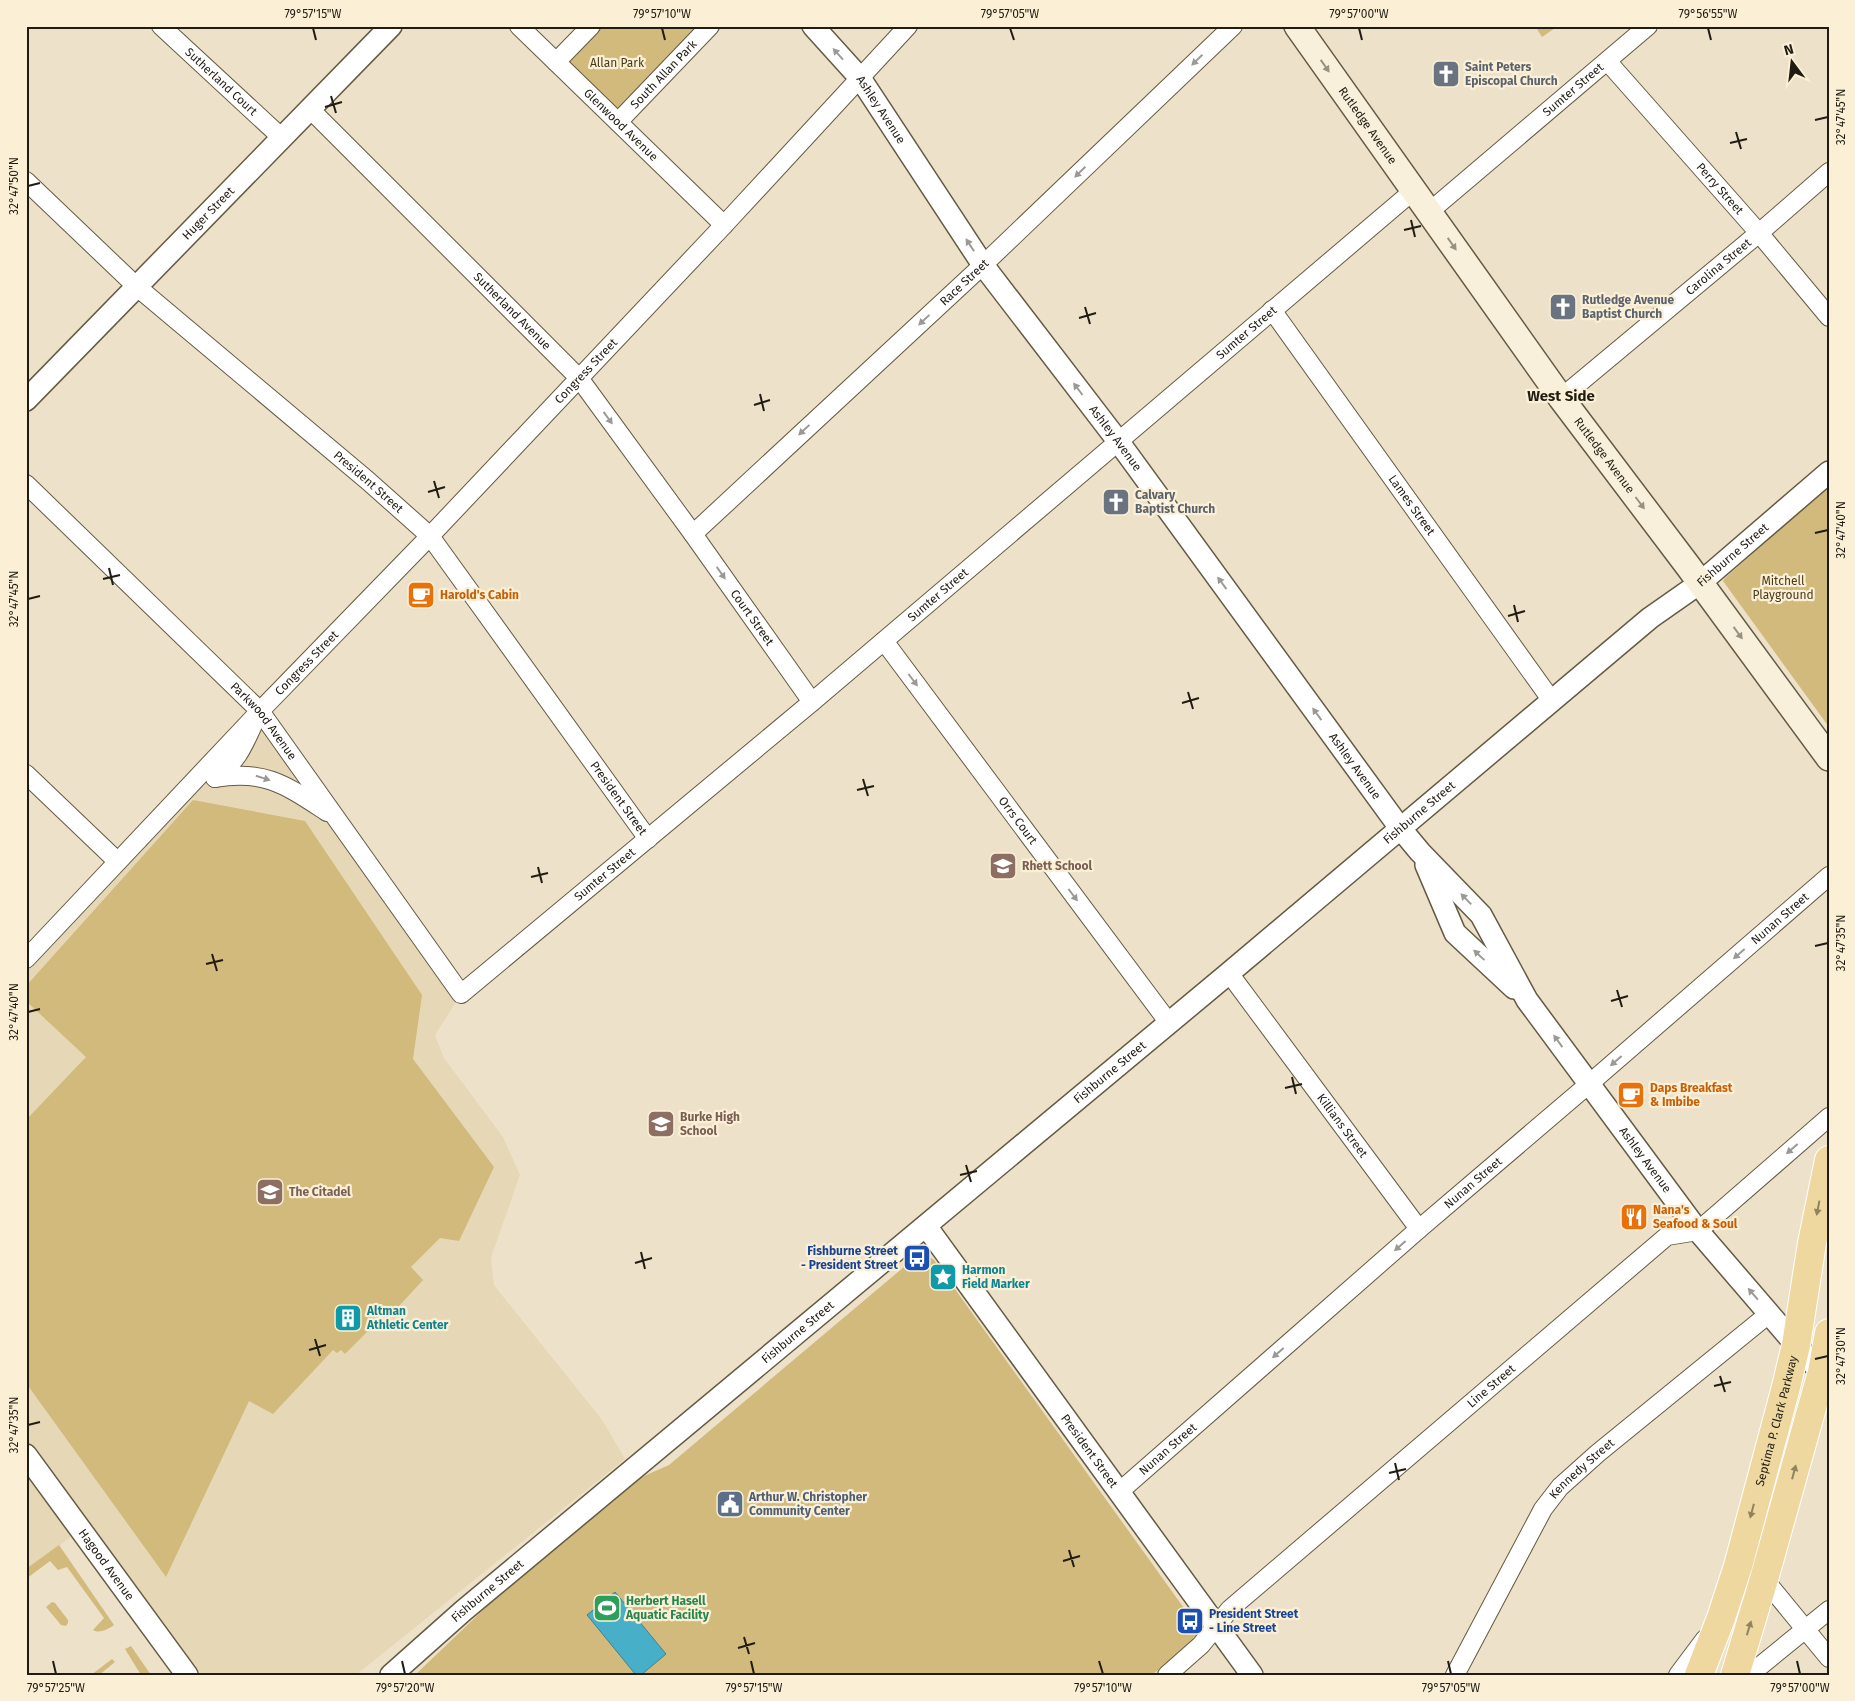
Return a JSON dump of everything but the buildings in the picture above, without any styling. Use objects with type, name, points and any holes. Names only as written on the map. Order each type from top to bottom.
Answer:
[{"type":"highway","name":"Septima P. Clark Parkway","points":[[1700,1675],[1738,1566],[1796,1345],[1812,1242],[1829,1160]]},
{"type":"highway","points":[[1734,1675],[1825,1376],[1829,1332]]},
{"type":"main road","name":"Rutledge Avenue","points":[[1297,26],[1561,398],[1829,758]]},
{"type":"street","name":"Sutherland Court","points":[[161,26],[282,138]]},
{"type":"street","name":"Huger Street","points":[[26,400],[390,26]]},
{"type":"street","name":"Glenwood Avenue","points":[[519,26],[724,225]]},
{"type":"street","points":[[556,62],[591,26]]},
{"type":"street","name":"South Allan Park","points":[[618,122],[710,26]]},
{"type":"street","name":"Ashley Avenue","points":[[814,26],[860,78],[983,265],[1118,441],[1400,828],[1420,852],[1482,915],[1527,1000],[1698,1231],[1825,1376]]},
{"type":"street","name":"Congress Street","points":[[26,959],[117,861],[430,536],[724,225],[908,26]]},
{"type":"street","name":"Race Street","points":[[693,534],[983,265],[1233,26]]},
{"type":"street","name":"Sumter Street","points":[[1429,212],[1608,62],[1648,26]]},
{"type":"street","name":"Perry Street","points":[[1608,62],[1759,233],[1829,317]]},
{"type":"street","name":"Sutherland Avenue","points":[[310,109],[579,378],[693,534]]},
{"type":"street","name":"Carolina Street","points":[[1561,398],[1759,233],[1829,172]]},
{"type":"street","name":"President Street","points":[[26,182],[136,286],[367,480],[430,536],[648,839]]},
{"type":"street","name":"Sumter Street","points":[[460,994],[812,702],[1413,191]]},
{"type":"street","name":"Lames Street","points":[[1272,310],[1552,701]]},
{"type":"street","name":"Fishburne Street","points":[[391,1675],[468,1607],[1229,973],[1650,618],[1700,583],[1829,472]]},
{"type":"street","name":"Parkwood Avenue","points":[[26,484],[260,711],[460,994]]},
{"type":"street","name":"Court Street","points":[[693,534],[812,702]]},
{"type":"street","name":"Orrs Court","points":[[884,641],[1169,1023]]},
{"type":"street","name":"Congress Street","points":[[180,795],[215,778],[230,767],[240,753],[260,711]]},
{"type":"street","points":[[26,774],[117,861]]},
{"type":"street","points":[[215,778],[235,774],[255,775],[274,781],[296,792],[337,819]]},
{"type":"street","name":"Ashley Avenue","points":[[1420,852],[1455,933],[1527,1000]]},
{"type":"street","name":"Nunan Street","points":[[1119,1492],[1419,1229],[1829,876]]},
{"type":"street","name":"Killians Street","points":[[1229,973],[1419,1229]]},
{"type":"street","points":[[1698,1231],[1829,1116]]},
{"type":"street","name":"President Street","points":[[926,1226],[1252,1675]]},
{"type":"street","name":"Line Street","points":[[1167,1675],[1201,1645],[1230,1609],[1667,1236],[1698,1231]]},
{"type":"street","name":"Kennedy Street","points":[[1455,1675],[1543,1509],[1560,1487],[1598,1452],[1770,1313]]},
{"type":"street","name":"Hagood Avenue","points":[[26,1455],[186,1675]]},
{"type":"street","points":[[1764,1579],[1829,1658]]},
{"type":"street","points":[[1749,1675],[1829,1610]]},
{"type":"street","points":[[1678,1675],[1721,1618]]},
{"type":"shaded area","name":"The Citadel","points":[[260,711],[461,994],[435,1035],[444,1058],[503,1137],[520,1175],[491,1258],[494,1285],[603,1421],[625,1459],[356,1675],[198,1675],[149,1624],[80,1530],[26,1571],[26,959]]},
{"type":"green space","name":"Allan Park","points":[[598,26],[703,26],[619,115],[563,62]]},
{"type":"green space","points":[[1535,26],[1558,26],[1542,37]]},
{"type":"green space","name":"Mitchell Playground","points":[[1829,486],[1829,727],[1723,581]]},
{"type":"green space","points":[[193,800],[305,821],[422,995],[413,1059],[494,1167],[459,1241],[440,1238],[411,1267],[423,1280],[389,1317],[377,1305],[374,1308],[377,1311],[373,1315],[378,1321],[345,1354],[341,1350],[337,1353],[333,1350],[273,1414],[249,1401],[166,1577],[26,1383],[26,1120],[86,1057],[26,1001],[26,986]]},
{"type":"green space","points":[[920,1255],[928,1256],[934,1260],[1199,1629],[1187,1646],[1152,1675],[415,1675],[505,1589],[635,1480],[669,1465]]},
{"type":"green space","points":[[59,1545],[114,1625],[112,1627],[101,1631],[93,1630],[104,1618],[67,1567],[58,1570],[50,1561],[26,1579],[26,1569]]},
{"type":"green space","points":[[52,1602],[55,1603],[68,1620],[66,1626],[61,1625],[46,1607]]},
{"type":"green space","points":[[131,1646],[151,1675],[141,1675],[125,1649]]},
{"type":"green space","points":[[112,1659],[115,1662],[99,1675],[91,1675]]},
{"type":"water","points":[[615,1592],[666,1654],[641,1675],[636,1675],[587,1615]]},
{"type":"place","name":"Saint Peters Episcopal Church","points":[[1446,74]]},
{"type":"place","name":"Rutledge Avenue Baptist Church","points":[[1563,307]]},
{"type":"place","name":"Calvary Baptist Church","points":[[1116,502]]},
{"type":"place","name":"Harold's Cabin","points":[[421,595]]},
{"type":"place","name":"Rhett School","points":[[1003,866]]},
{"type":"place","name":"Daps Breakfast & Imbibe","points":[[1631,1095]]},
{"type":"place","name":"Burke High School","points":[[661,1124]]},
{"type":"place","name":"The Citadel","points":[[270,1192]]},
{"type":"place","name":"Nana's Seafood & Soul","points":[[1634,1217]]},
{"type":"place","name":"Fishburne Street - President Street","points":[[917,1258]]},
{"type":"place","name":"Harmon Field Marker","points":[[943,1277]]},
{"type":"place","name":"Altman Athletic Center","points":[[348,1318]]},
{"type":"place","name":"Arthur W. Christopher Community Center","points":[[730,1504]]},
{"type":"place","name":"Herbert Hasell Aquatic Facility","points":[[607,1608]]},
{"type":"place","name":"President Street - Line Street","points":[[1190,1621]]},
{"type":"district","name":"West Side","points":[[1561,396]]}]
